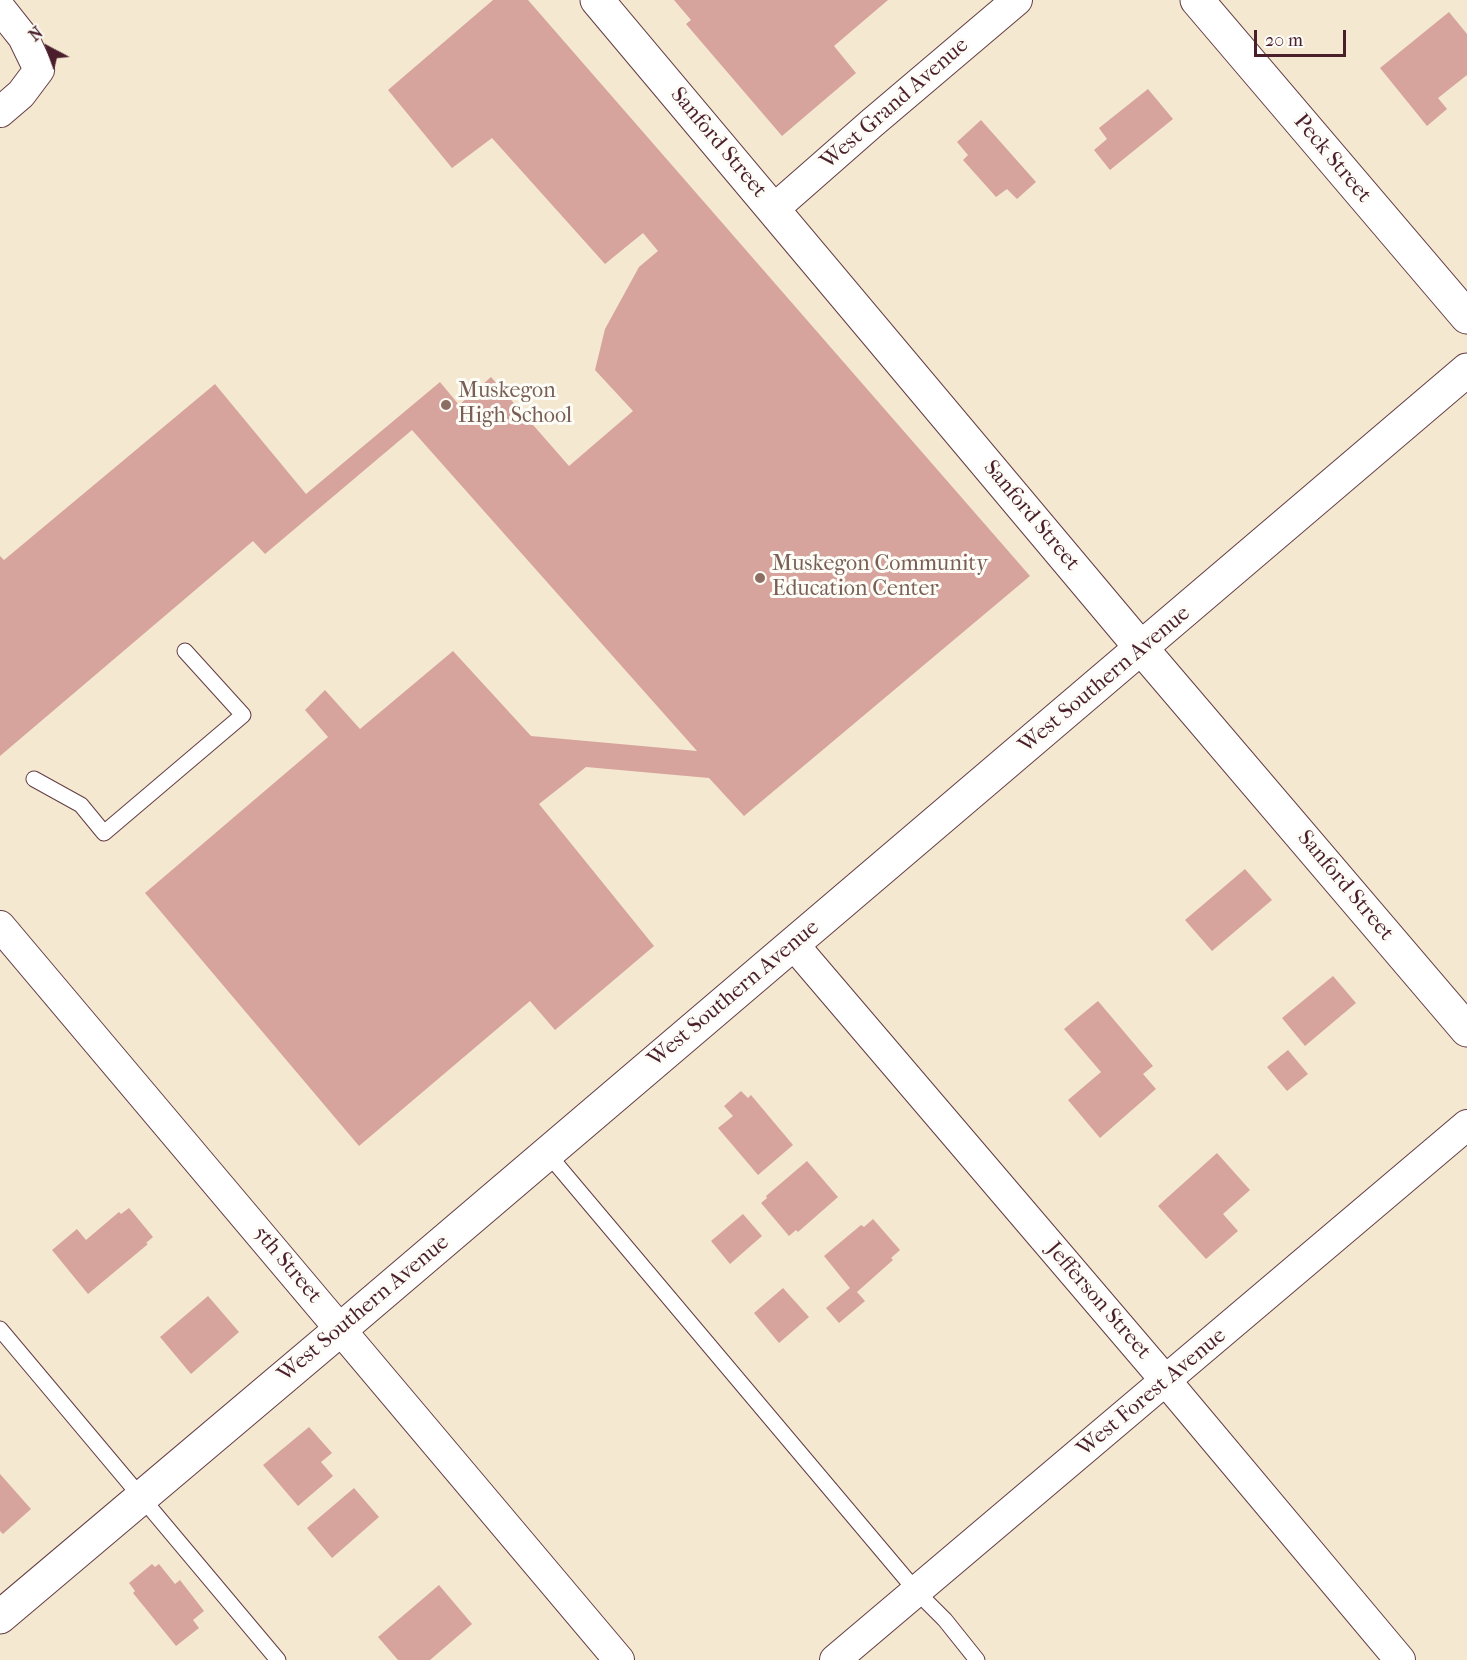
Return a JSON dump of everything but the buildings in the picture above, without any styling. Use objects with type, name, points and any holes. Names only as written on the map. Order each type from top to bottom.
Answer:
[{"type":"street","name":"Sanford Street","points":[[597,0],[1142,649],[1467,1029]]},
{"type":"street","name":"West Grand Avenue","points":[[774,209],[1017,0]]},
{"type":"street","name":"Peck Street","points":[[1197,0],[1467,317]]},
{"type":"street","points":[[0,8],[23,37],[39,70],[21,94],[0,112]]},
{"type":"street","name":"West Southern Avenue","points":[[0,1617],[1142,649],[1467,370]]},
{"type":"street","name":"5th Street","points":[[0,926],[619,1660]]},
{"type":"street","name":"Jefferson Street","points":[[793,944],[1166,1381],[1400,1660]]},
{"type":"street","name":"West Forest Avenue","points":[[835,1660],[1467,1125]]},
{"type":"lane","points":[[34,779],[81,805],[104,833],[243,715],[185,651]]},
{"type":"lane","points":[[547,1153],[916,1592],[945,1620],[977,1660]]},
{"type":"lane","points":[[0,1329],[278,1660]]},
{"type":"place","name":"Muskegon High School","points":[[446,405]]},
{"type":"place","name":"Muskegon Community Education Center","points":[[760,578]]}]
